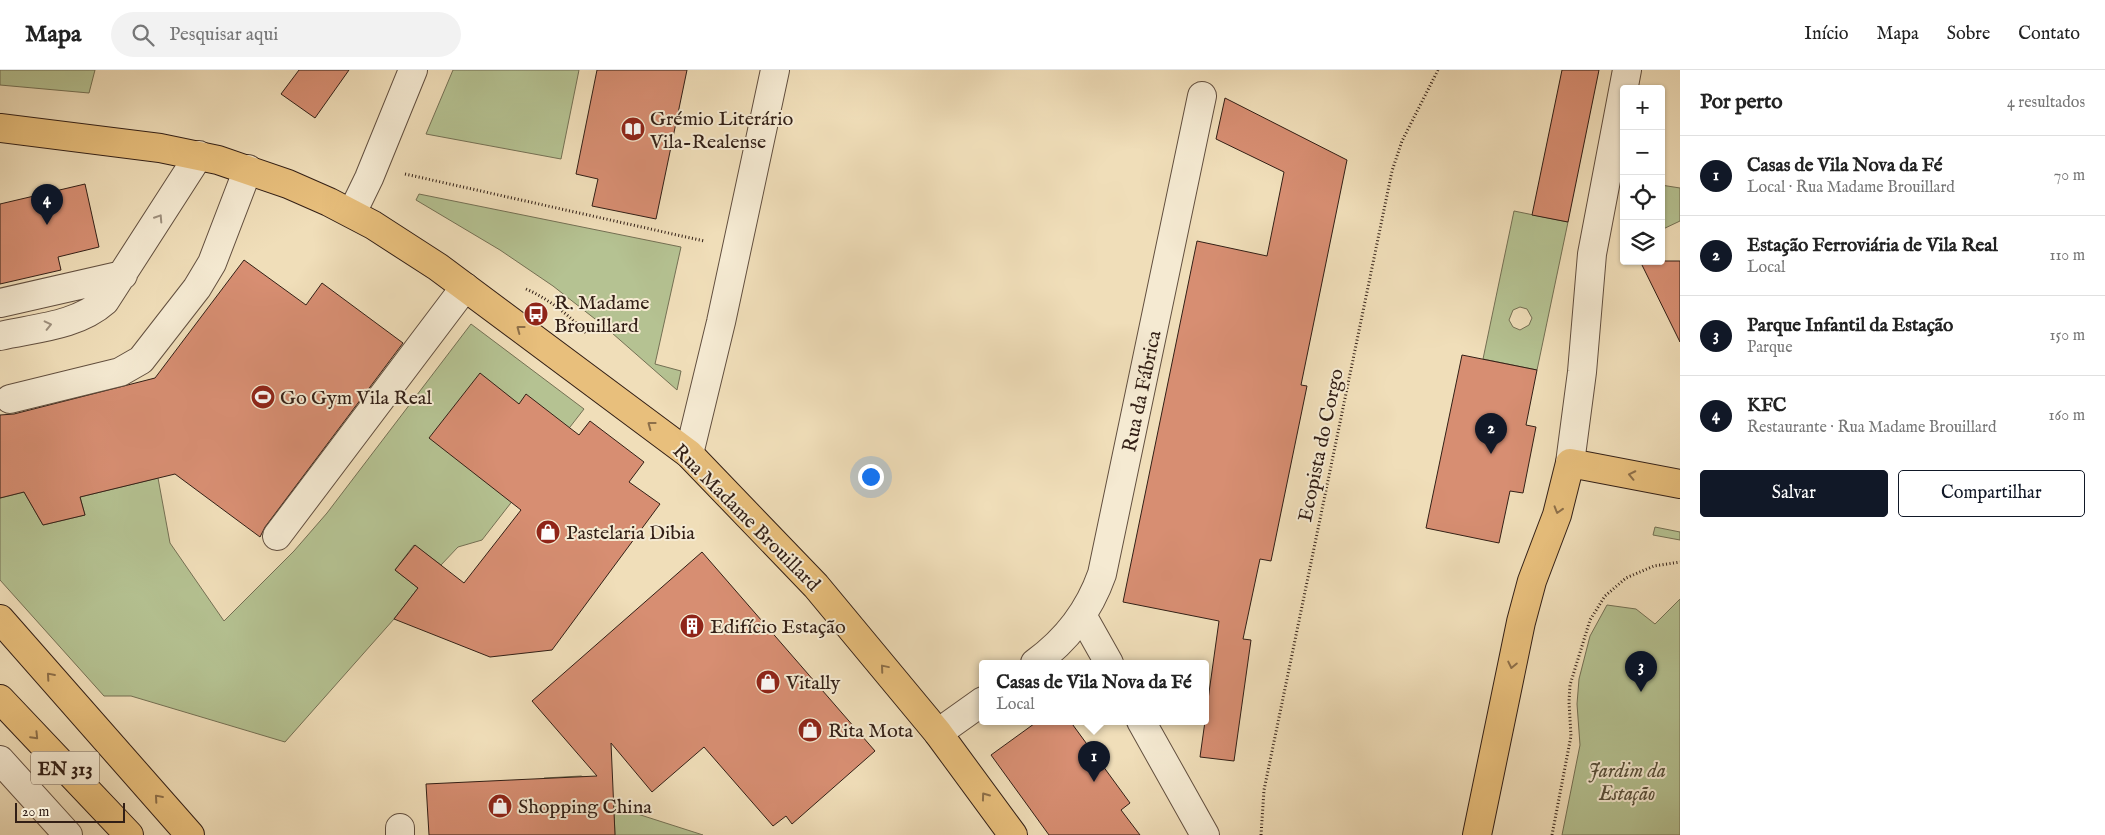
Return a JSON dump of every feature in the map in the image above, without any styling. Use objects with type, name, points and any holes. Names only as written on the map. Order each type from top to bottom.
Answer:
[{"type":"main road","name":"Rua Madame Brouillard","points":[[0,128],[160,148],[199,155],[248,169],[295,187],[352,213],[406,245],[689,454],[802,570],[938,733],[1014,835]]},
{"type":"main road","points":[[1477,835],[1521,622],[1532,582],[1557,515],[1570,463],[1680,484]]},
{"type":"main road","points":[[0,619],[190,835]]},
{"type":"main road","name":"EN 313","points":[[0,699],[129,835]]},
{"type":"street","points":[[352,213],[374,167],[413,70]]},
{"type":"street","points":[[689,454],[776,70]]},
{"type":"street","points":[[1570,463],[1580,398],[1592,254],[1627,70]]},
{"type":"street","name":"Rua da Fábrica","points":[[1039,660],[1064,639],[1082,615],[1096,590],[1106,557],[1202,96]]},
{"type":"street","points":[[0,336],[85,315],[105,301],[199,155]]},
{"type":"street","points":[[10,399],[120,372],[141,360],[197,288],[212,263],[248,169]]},
{"type":"street","points":[[0,304],[123,275]]},
{"type":"street","points":[[277,536],[464,287]]},
{"type":"street","points":[[1082,615],[1107,660]]},
{"type":"street","points":[[938,733],[979,704]]},
{"type":"street","points":[[1143,725],[1205,835]]},
{"type":"street","points":[[0,760],[68,835]]},
{"type":"path","name":"Ecopista do Corgo","points":[[1260,835],[1264,790],[1392,170],[1402,141],[1438,70]]},
{"type":"path","points":[[374,167],[736,248]]},
{"type":"path","points":[[1552,835],[1571,736],[1570,685],[1590,620],[1605,596],[1626,578],[1654,566],[1680,562]]},
{"type":"green space","points":[[0,70],[95,70],[89,93],[0,85]]},
{"type":"green space","points":[[453,70],[579,70],[561,159],[426,134]]},
{"type":"green space","points":[[1665,186],[1680,188],[1680,221],[1665,228]]},
{"type":"green space","points":[[419,194],[681,247],[655,364],[681,371],[677,390],[604,326],[553,286],[500,250],[416,200]]},
{"type":"green space","points":[[1514,211],[1568,222],[1537,370],[1483,359]],"holes":[[[1520,307],[1527,309],[1532,318],[1529,325],[1520,330],[1513,327],[1509,320],[1513,310]]]},
{"type":"green space","points":[[471,324],[584,409],[482,540],[458,547],[441,565],[414,545],[395,570],[418,588],[394,619],[285,742],[131,696],[104,696],[0,580],[0,498],[24,492],[43,525],[85,515],[80,497],[158,478],[170,543],[224,621],[294,551],[327,513]]},
{"type":"green space","points":[[1655,527],[1680,532],[1680,540],[1653,535]]},
{"type":"green space","name":"Jardim da Estação","points":[[1680,599],[1680,835],[1562,835],[1580,745],[1577,704],[1579,679],[1590,636],[1607,605],[1636,609],[1655,624]]},
{"type":"green space","points":[[581,776],[587,778],[611,801],[625,810],[703,835],[615,835],[614,814],[573,813],[530,800],[544,778]]},
{"type":"building","points":[[299,70],[349,70],[315,118],[281,94]]},
{"type":"building","points":[[597,70],[687,70],[656,219],[592,206],[598,179],[576,174]]},
{"type":"building","points":[[1562,70],[1599,70],[1568,222],[1532,215]]},
{"type":"building","points":[[1225,98],[1347,160],[1301,385],[1307,386],[1271,561],[1260,559],[1243,639],[1251,640],[1234,761],[1200,757],[1204,725],[1209,725],[1209,693],[1219,621],[1123,602],[1197,241],[1267,256],[1284,172],[1216,139]]},
{"type":"building","points":[[85,184],[99,247],[58,257],[61,270],[0,284],[0,204]]},
{"type":"building","name":"Go Gym Vila Real","points":[[244,260],[306,305],[322,283],[403,343],[265,527],[260,537],[175,474],[80,497],[85,515],[43,525],[24,492],[0,498],[0,415],[14,414],[155,378]]},
{"type":"building","points":[[1665,261],[1680,261],[1680,342],[1642,265],[1665,265]]},
{"type":"building","points":[[1462,355],[1537,370],[1526,425],[1536,427],[1523,493],[1510,491],[1499,543],[1426,528]]},
{"type":"building","points":[[480,373],[519,404],[526,394],[579,435],[590,421],[644,462],[629,482],[660,504],[552,650],[490,657],[394,619],[418,588],[395,570],[415,545],[464,583],[521,510],[429,438]]},
{"type":"building","name":"Edifício Estação","points":[[702,552],[875,751],[792,824],[786,816],[773,826],[704,747],[652,792],[611,743],[615,835],[429,835],[426,784],[597,776],[532,701]]},
{"type":"building","points":[[1032,725],[1073,725],[1130,803],[1121,810],[1140,835],[1049,835],[991,755]]},
{"type":"place","name":"Grémio Literário Vila-Realense","points":[[633,129]]},
{"type":"place","name":"KFC","points":[[47,225]]},
{"type":"place","name":"R. Madame Brouillard","points":[[536,314]]},
{"type":"place","name":"Go Gym Vila Real","points":[[263,397]]},
{"type":"place","name":"Estação Ferroviária de Vila Real","points":[[1491,454]]},
{"type":"place","name":"Pastelaria Dibia","points":[[548,532]]},
{"type":"place","name":"Edifício Estação","points":[[692,626]]},
{"type":"place","name":"Vitally","points":[[768,682]]},
{"type":"place","name":"Parque Infantil da Estação","points":[[1641,692]]},
{"type":"place","name":"Rita Mota","points":[[810,730]]},
{"type":"place","name":"Casas de Vila Nova da Fé","points":[[1094,782]]},
{"type":"place","name":"Shopping China","points":[[500,806]]}]
